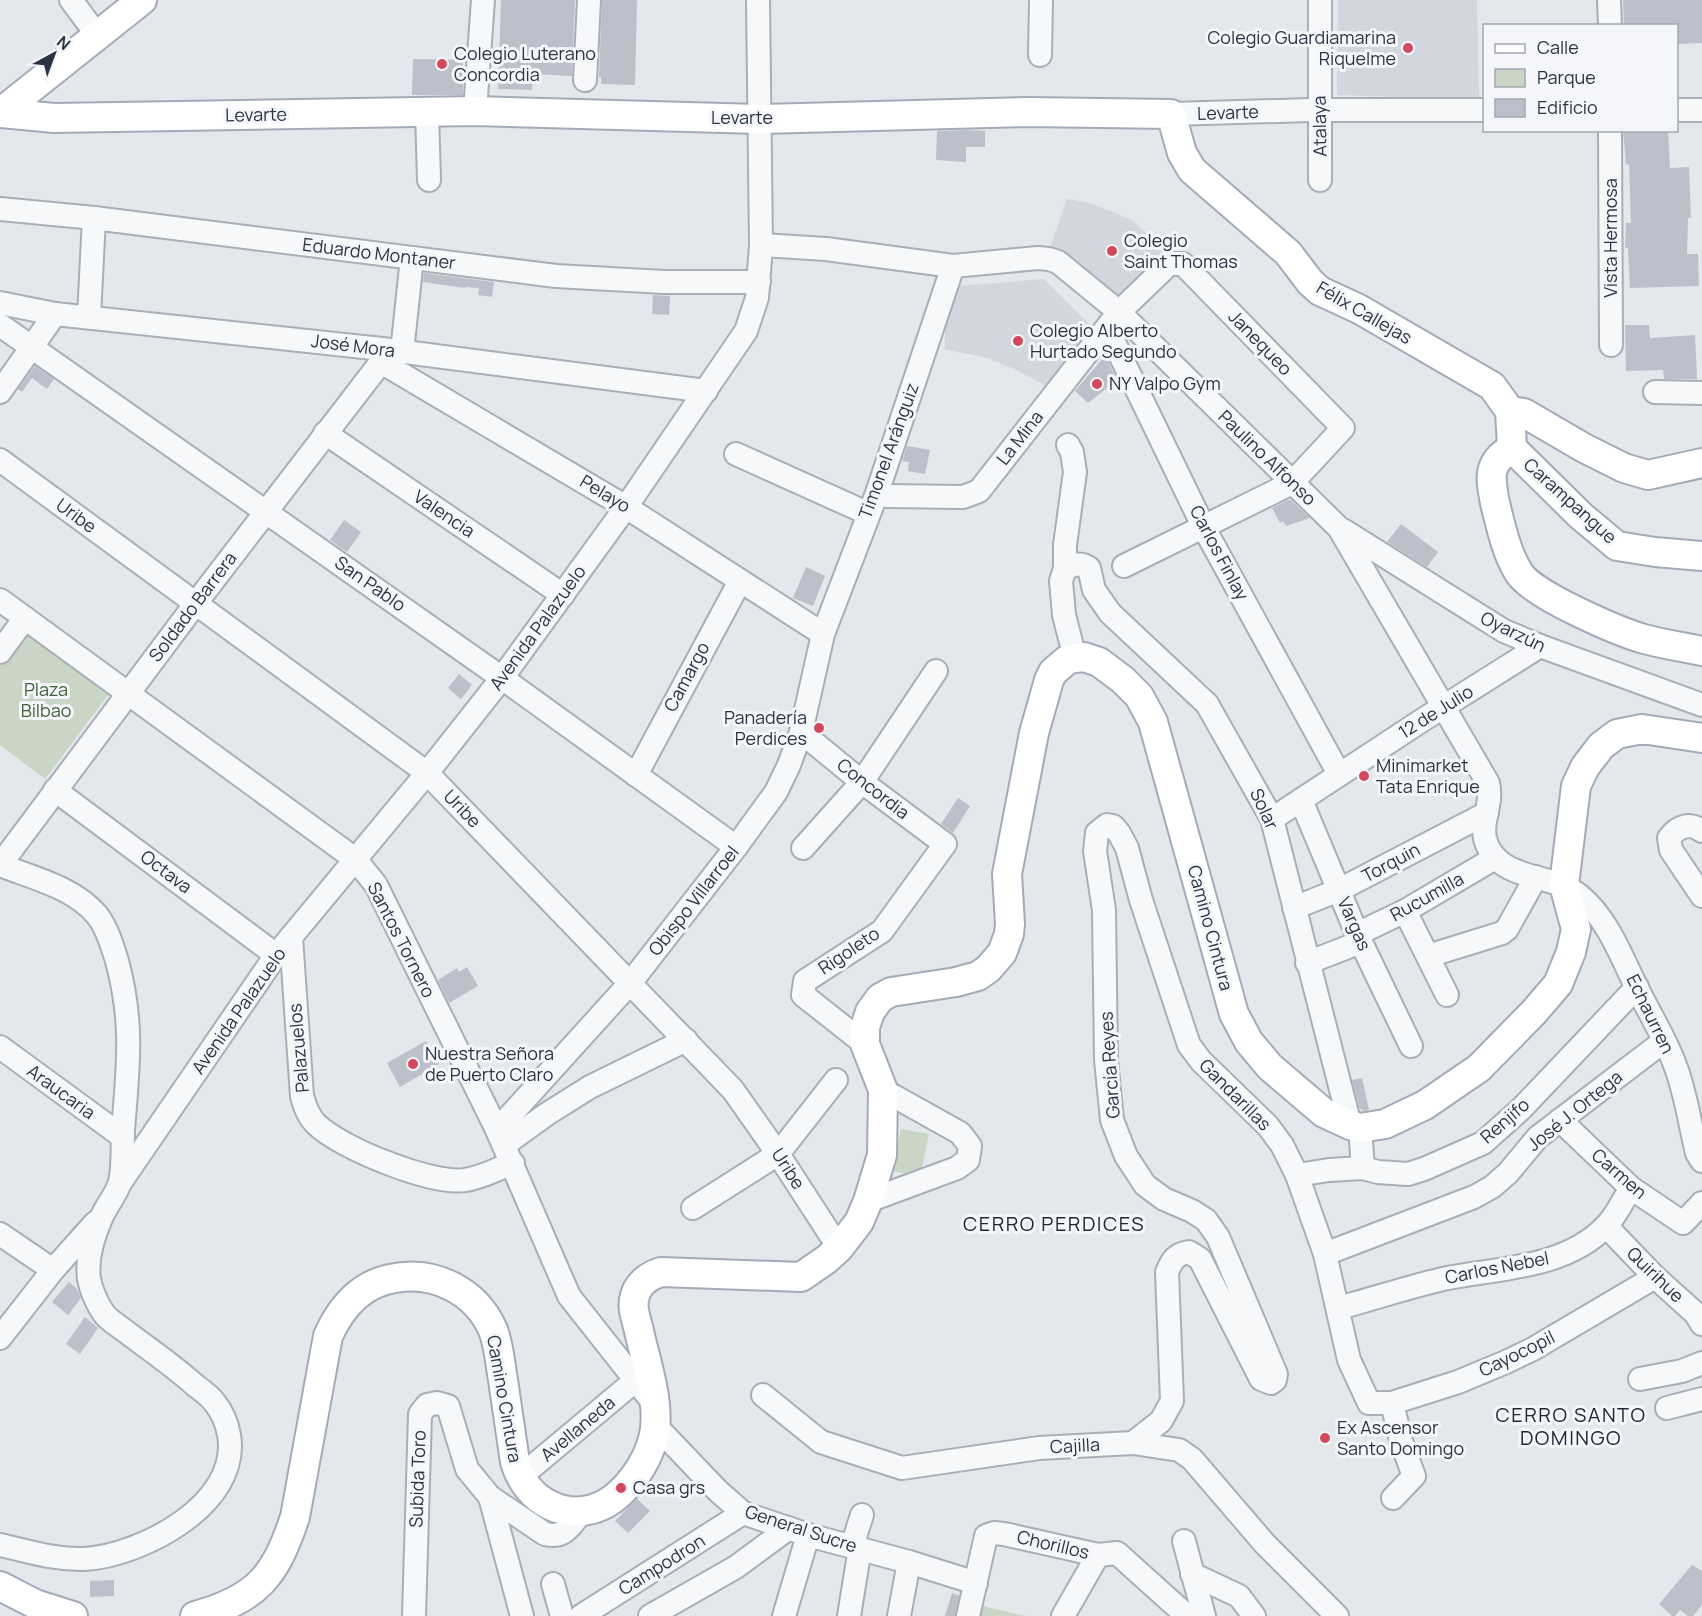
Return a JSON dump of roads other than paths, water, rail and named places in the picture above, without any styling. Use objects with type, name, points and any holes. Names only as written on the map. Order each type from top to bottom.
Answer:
[{"type":"main road","points":[[0,113],[142,0]]},
{"type":"main road","name":"Levarte","points":[[0,113],[54,118],[475,111],[759,119],[1029,112],[1171,114]]},
{"type":"main road","name":"Félix Callejas","points":[[1171,114],[1182,153],[1192,170],[1288,253],[1315,286],[1335,300],[1359,309],[1492,386],[1510,411]]},
{"type":"main road","points":[[1702,463],[1648,475],[1624,468],[1584,448],[1524,412],[1510,411],[1512,448],[1501,455],[1491,472],[1502,535],[1520,574],[1546,596],[1586,615],[1643,639],[1702,651]]},
{"type":"main road","name":"Carampangue","points":[[1512,448],[1581,516],[1617,546],[1702,556]]},
{"type":"main road","name":"Camino Cintura","points":[[1075,658],[1083,657],[1099,662],[1123,680],[1139,696],[1153,722],[1234,1014],[1241,1028],[1258,1054],[1282,1078],[1324,1113],[1355,1127]]},
{"type":"main road","points":[[583,1511],[606,1503],[616,1496],[632,1479],[651,1447],[656,1415],[634,1309],[636,1292],[647,1278],[654,1274],[667,1272],[801,1277],[839,1248],[859,1222],[882,1155],[883,1090],[865,1044],[865,1027],[870,1012],[885,994],[897,990],[968,980],[988,969],[1002,953],[1010,924],[1007,874],[1034,733],[1053,672],[1067,660],[1075,658]]},
{"type":"main road","points":[[1355,1127],[1385,1124],[1425,1106],[1479,1068],[1558,984],[1571,952],[1576,929],[1564,885],[1576,786],[1585,767],[1600,746],[1617,734],[1642,729],[1702,738]]},
{"type":"main road","name":"Camino Cintura","points":[[195,1616],[235,1602],[247,1595],[259,1587],[273,1569],[288,1539],[295,1517],[328,1336],[347,1305],[364,1290],[377,1283],[406,1276],[435,1280],[461,1291],[480,1309],[494,1332],[515,1462],[520,1477],[530,1491],[547,1504],[571,1511],[583,1511]]},
{"type":"main road","points":[[0,1586],[35,1605],[73,1616]]},
{"type":"street","points":[[71,0],[97,35]]},
{"type":"street","points":[[475,111],[483,0]]},
{"type":"street","points":[[585,80],[589,0]]},
{"type":"street","name":"Avenida Palazuelo","points":[[102,1216],[120,1183],[276,955],[427,773],[502,678],[626,507],[746,331],[757,298],[761,245],[758,0]]},
{"type":"street","points":[[1040,55],[1041,0]]},
{"type":"street","name":"Atalaya","points":[[1320,0],[1320,180]]},
{"type":"street","points":[[1609,0],[1610,24]]},
{"type":"street","name":"Levarte","points":[[1171,114],[1483,110]]},
{"type":"street","points":[[1678,110],[1702,110]]},
{"type":"street","points":[[427,112],[429,180]]},
{"type":"street","name":"Vista Hermosa","points":[[1611,132],[1611,345]]},
{"type":"street","name":"Eduardo Montaner","points":[[0,209],[94,218],[556,276],[664,282],[759,282]]},
{"type":"street","points":[[89,317],[94,218]]},
{"type":"street","name":"Paulino Alfonso","points":[[761,245],[826,249],[953,266],[1038,258],[1058,262],[1113,320],[1339,528],[1488,783],[1490,794],[1483,833],[1495,858]]},
{"type":"street","points":[[388,354],[412,258]]},
{"type":"street","name":"Janequeo","points":[[1113,320],[1169,264],[1183,264],[1343,428],[1292,483]]},
{"type":"street","name":"Timonel Aránguiz","points":[[823,634],[867,513],[877,493],[953,266]]},
{"type":"street","name":"José Mora","points":[[0,303],[55,314],[706,391]]},
{"type":"street","points":[[0,392],[55,314]]},
{"type":"street","name":"La Mina","points":[[887,496],[963,497],[979,491],[1113,320]]},
{"type":"street","name":"Carlos Finlay","points":[[1113,320],[1204,528],[1339,774]]},
{"type":"street","name":"San Pablo","points":[[0,325],[267,511],[736,847]]},
{"type":"street","name":"Soldado Barrera","points":[[0,865],[325,433],[388,354]]},
{"type":"street","name":"Pelayo","points":[[388,354],[823,634]]},
{"type":"street","points":[[1655,392],[1702,393]]},
{"type":"street","name":"Valencia","points":[[325,433],[563,595]]},
{"type":"street","points":[[1068,445],[1072,452],[1075,472],[1065,545],[1065,568],[1061,581],[1062,599],[1075,658]]},
{"type":"street","points":[[736,454],[867,513]]},
{"type":"street","name":"Uribe","points":[[0,460],[427,773],[733,1090],[839,1248]]},
{"type":"street","points":[[1124,566],[1292,483]]},
{"type":"street","name":"Oyarzún","points":[[1339,528],[1504,631],[1702,705]]},
{"type":"street","name":"Solar","points":[[1065,568],[1076,564],[1084,564],[1089,568],[1094,591],[1110,613],[1202,697],[1272,819],[1307,963],[1355,1127],[1363,1168]]},
{"type":"street","name":"Camargo","points":[[636,775],[740,581]]},
{"type":"street","name":"Santos Tornero","points":[[0,600],[355,859],[376,885],[505,1146],[569,1296],[636,1380],[656,1415]]},
{"type":"street","points":[[0,652],[25,618]]},
{"type":"street","name":"Obispo Villarroel","points":[[505,1146],[776,792],[801,732],[823,634]]},
{"type":"street","name":"12 de Julio","points":[[1272,819],[1540,646]]},
{"type":"street","points":[[803,848],[862,782],[936,671]]},
{"type":"street","name":"Concordia","points":[[801,732],[862,782],[945,844]]},
{"type":"street","name":"Octava","points":[[55,790],[276,955]]},
{"type":"street","name":"Vargas","points":[[1301,800],[1359,938],[1411,1046]]},
{"type":"street","name":"Torquin","points":[[1294,908],[1339,891],[1486,813]]},
{"type":"street","name":"Gandarillas","points":[[1107,825],[1113,826],[1127,848],[1141,900],[1189,1045],[1201,1061],[1268,1126],[1282,1145],[1297,1175],[1325,1254],[1349,1360],[1369,1403]]},
{"type":"street","name":"García Reyes","points":[[1107,825],[1097,834],[1095,851],[1104,910],[1106,1060],[1112,1120],[1126,1156],[1145,1185],[1164,1199],[1206,1220],[1218,1238],[1276,1374],[1275,1380],[1271,1383],[1261,1378],[1200,1259],[1190,1252],[1180,1253],[1172,1260],[1167,1272],[1172,1401],[1161,1421],[1133,1443]]},
{"type":"street","points":[[1702,831],[1696,826],[1686,826],[1675,830],[1669,838],[1671,850],[1702,896]]},
{"type":"street","name":"Rigoleto","points":[[865,1044],[804,994],[805,981],[882,931],[945,844]]},
{"type":"street","points":[[1495,858],[1520,874],[1564,885]]},
{"type":"street","name":"Rucumilla","points":[[1307,963],[1359,938],[1495,858]]},
{"type":"street","points":[[0,865],[78,898],[98,916],[106,929],[122,979],[129,1029],[129,1069],[120,1183]]},
{"type":"street","points":[[1428,956],[1502,933],[1507,929],[1536,877]]},
{"type":"street","name":"Echaurren","points":[[1564,885],[1580,896],[1598,916],[1613,939],[1676,1066],[1697,1153],[1702,1161]]},
{"type":"street","points":[[1405,911],[1447,995]]},
{"type":"street","name":"Palazuelos","points":[[291,937],[302,1096],[306,1111],[317,1125],[339,1140],[380,1160],[408,1170],[450,1180],[464,1180],[480,1176],[505,1146]]},
{"type":"street","name":"Renjifo","points":[[1297,1175],[1363,1168],[1378,1172],[1408,1174],[1483,1143],[1522,1108],[1637,987]]},
{"type":"street","points":[[505,1146],[590,1087],[686,1040]]},
{"type":"street","name":"José J. Ortega","points":[[1325,1254],[1474,1197],[1492,1187],[1508,1173],[1538,1137],[1664,1041]]},
{"type":"street","name":"Araucaria","points":[[0,1047],[123,1137]]},
{"type":"street","points":[[693,1208],[778,1154],[836,1080]]},
{"type":"street","points":[[868,1201],[957,1168],[968,1160],[970,1146],[960,1133],[883,1090]]},
{"type":"street","name":"Carmen","points":[[1560,1120],[1631,1188],[1683,1223],[1702,1203]]},
{"type":"street","name":"Carlos Nebel","points":[[1338,1308],[1385,1296],[1415,1285],[1477,1272],[1522,1266],[1559,1256],[1583,1244],[1606,1226],[1631,1188]]},
{"type":"street","points":[[0,1338],[53,1270],[102,1216]]},
{"type":"street","points":[[0,1545],[53,1557],[68,1558],[104,1556],[123,1551],[142,1544],[186,1519],[217,1488],[228,1464],[227,1425],[214,1401],[106,1316],[96,1298],[89,1280],[88,1257],[102,1216]]},
{"type":"street","name":"Quirihue","points":[[1606,1226],[1654,1276],[1695,1313],[1702,1324]]},
{"type":"street","points":[[0,1234],[53,1270]]},
{"type":"street","name":"Cayocopil","points":[[1369,1403],[1392,1403],[1458,1382],[1533,1349],[1654,1276]]},
{"type":"street","points":[[1640,1379],[1682,1371],[1702,1363]]},
{"type":"street","name":"Avellaneda","points":[[520,1477],[636,1380]]},
{"type":"street","name":"Cajilla","points":[[763,1395],[821,1442],[902,1468],[1039,1448],[1133,1443],[1179,1450],[1192,1459],[1265,1544],[1337,1616]]},
{"type":"street","points":[[1667,1408],[1702,1399]]},
{"type":"street","name":"Subida Toro","points":[[414,1616],[420,1414],[427,1404],[437,1403],[448,1406],[467,1469],[490,1497],[545,1534],[555,1536],[562,1534],[583,1511]]},
{"type":"street","points":[[1392,1403],[1401,1441],[1414,1476],[1393,1498]]},
{"type":"street","name":"General Sucre","points":[[656,1415],[718,1491],[743,1513],[799,1532],[976,1583]]},
{"type":"street","points":[[490,1497],[522,1616]]},
{"type":"street","name":"Campodron","points":[[581,1616],[743,1513]]},
{"type":"street","points":[[849,1616],[856,1547],[862,1515]]},
{"type":"street","points":[[785,1616],[799,1532]]},
{"type":"street","points":[[650,1616],[799,1532]]},
{"type":"street","name":"Chorillos","points":[[976,1583],[986,1536],[994,1533],[1004,1533],[1098,1555],[1063,1616]]},
{"type":"street","points":[[1184,1541],[1204,1616]]},
{"type":"street","points":[[1098,1555],[1117,1553],[1187,1616]]},
{"type":"street","points":[[899,1616],[909,1562]]},
{"type":"street","points":[[1192,1574],[1239,1596],[1254,1616]]},
{"type":"street","points":[[968,1616],[976,1583]]},
{"type":"street","points":[[553,1584],[562,1616]]},
{"type":"place","name":"Colegio Guardiamarina Riquelme","points":[[1408,48]]},
{"type":"place","name":"Colegio Luterano Concordia","points":[[442,64]]},
{"type":"place","name":"Colegio Saint Thomas","points":[[1112,251]]},
{"type":"place","name":"Colegio Alberto Hurtado Segundo","points":[[1018,341]]},
{"type":"place","name":"NY Valpo Gym","points":[[1097,384]]},
{"type":"place","name":"Panadería Perdices","points":[[819,728]]},
{"type":"place","name":"Minimarket Tata Enrique","points":[[1364,776]]},
{"type":"place","name":"Nuestra Señora de Puerto Claro","points":[[413,1064]]},
{"type":"place","name":"Ex Ascensor Santo Domingo","points":[[1325,1438]]},
{"type":"place","name":"Casa grs","points":[[621,1488]]},
{"type":"district","name":"CERRO PERDICES","points":[[1054,1224]]},
{"type":"district","name":"CERRO SANTO DOMINGO","points":[[1571,1426]]},
{"type":"park label","name":"Plaza Bilbao","points":[[46,700]]}]
